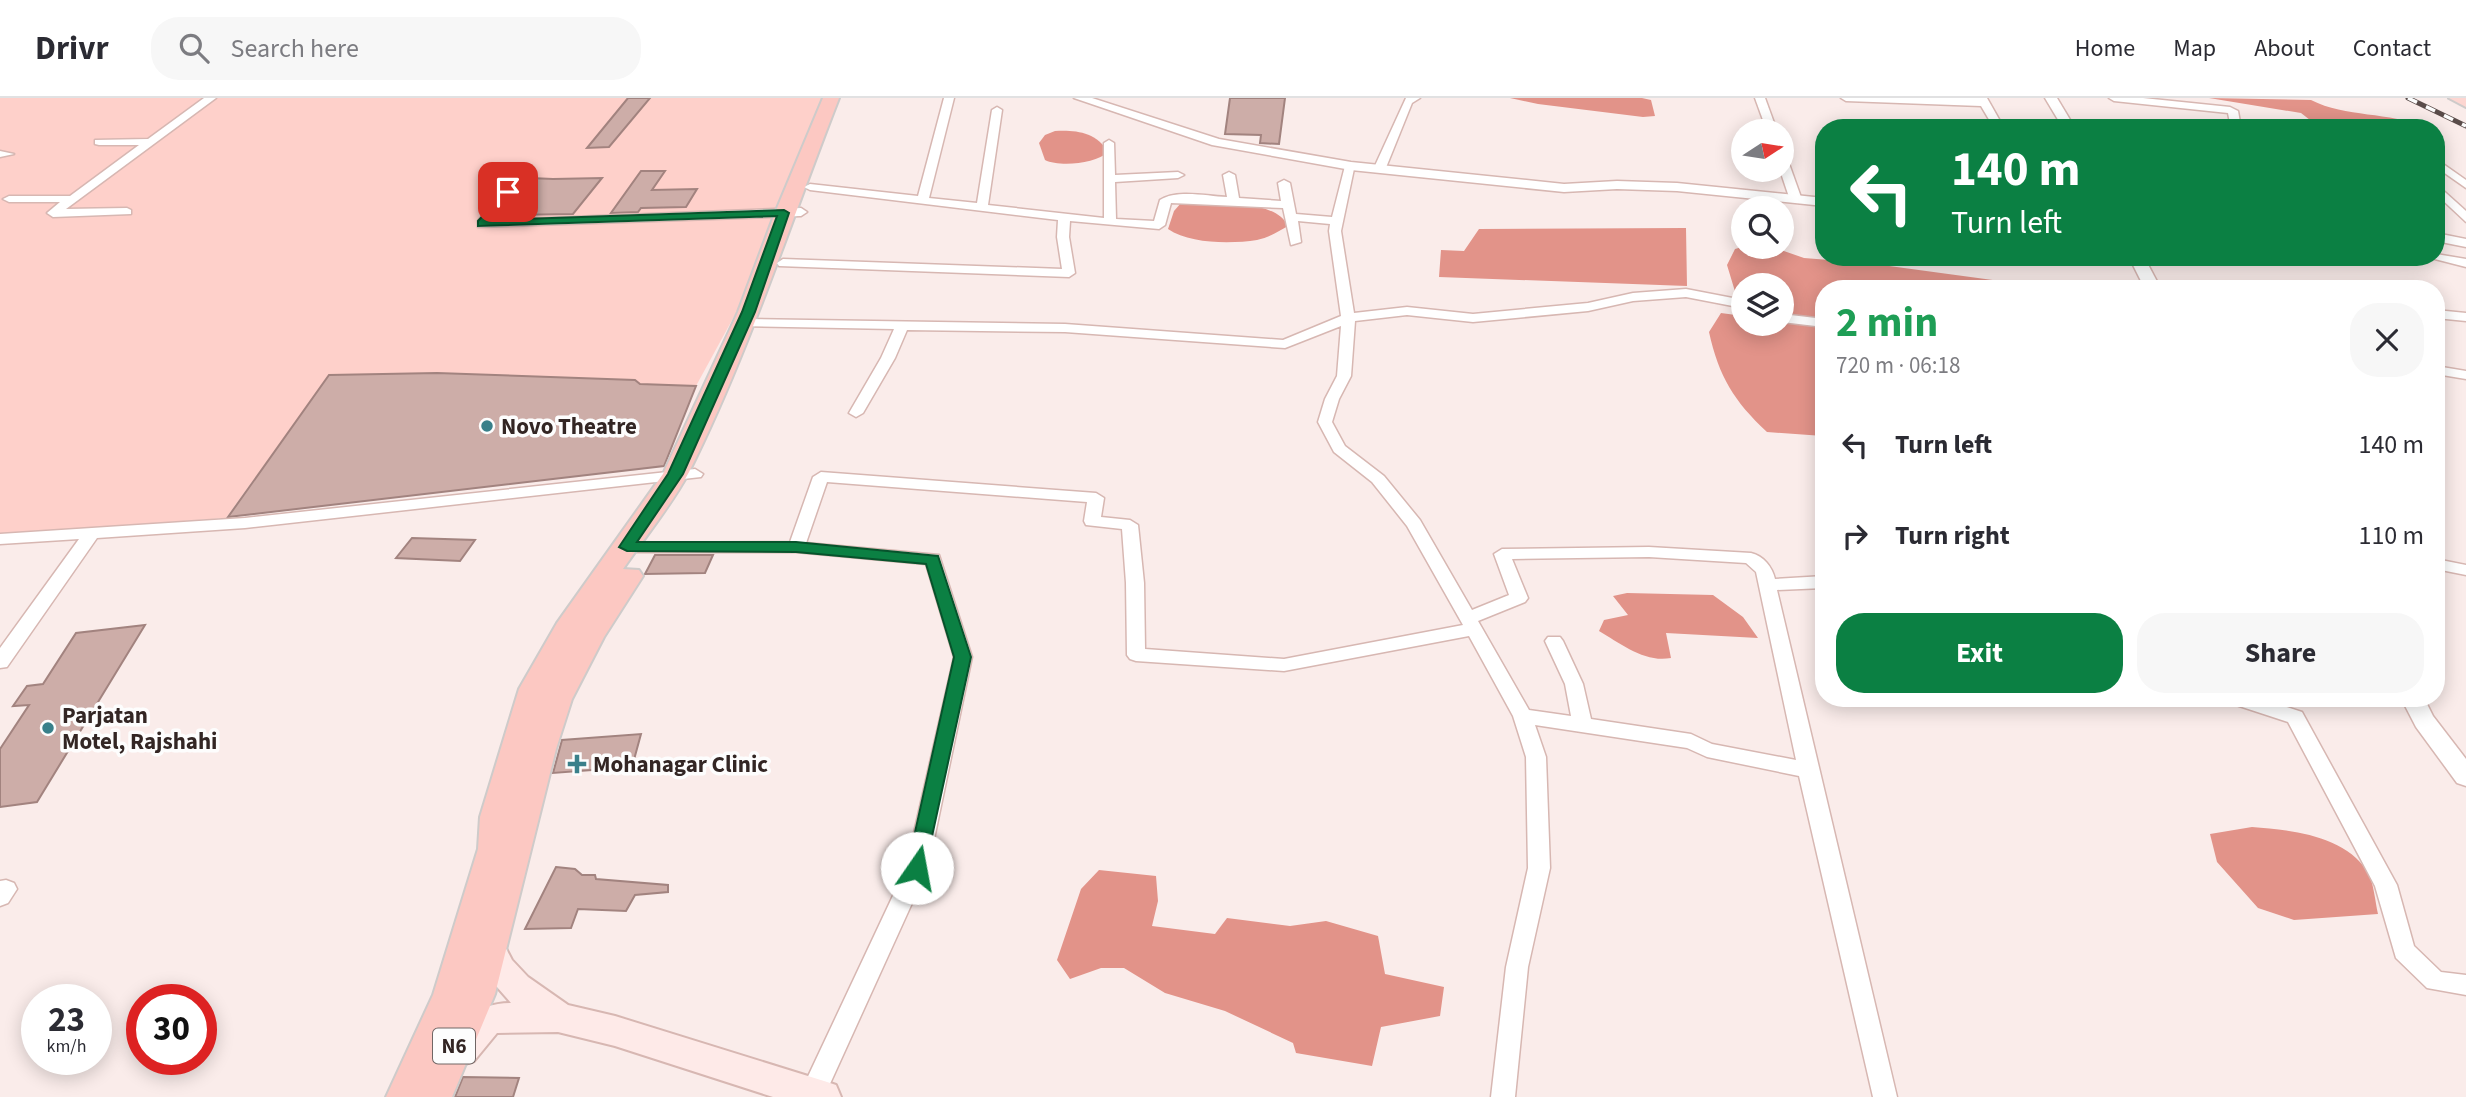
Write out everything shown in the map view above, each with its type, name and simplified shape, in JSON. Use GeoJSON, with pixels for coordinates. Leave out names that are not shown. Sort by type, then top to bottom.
{"type":"FeatureCollection","features":[{"type":"Feature","properties":{"kind":"highway","name":"N6"},"geometry":{"type":"LineString","coordinates":[[752,322],[783,262],[831,98]]}},
{"type":"Feature","properties":{"kind":"highway","name":"N6"},"geometry":{"type":"LineString","coordinates":[[425,1092],[476,994],[540,749],[557,699],[638,547],[685,474],[752,322],[844,98]]}},
{"type":"Feature","properties":{"kind":"highway","name":"N6"},"geometry":{"type":"LineString","coordinates":[[425,1092],[495,849],[496,817],[534,689],[567,630],[638,547]]}},
{"type":"Feature","properties":{"kind":"main road"},"geometry":{"type":"LineString","coordinates":[[2457,98],[2466,102]]}},
{"type":"Feature","properties":{"kind":"main road"},"geometry":{"type":"LineString","coordinates":[[489,947],[496,966],[508,982],[558,1017]]}},
{"type":"Feature","properties":{"kind":"main road"},"geometry":{"type":"LineString","coordinates":[[425,1092],[484,1023],[495,1018],[558,1017],[615,1031],[818,1095]]}},
{"type":"Feature","properties":{"kind":"street"},"geometry":{"type":"LineString","coordinates":[[127,212],[53,213],[211,98]]}},
{"type":"Feature","properties":{"kind":"street"},"geometry":{"type":"LineString","coordinates":[[923,200],[949,98]]}},
{"type":"Feature","properties":{"kind":"street"},"geometry":{"type":"LineString","coordinates":[[1080,98],[1217,142],[1379,170],[1564,188],[1617,185],[1677,187],[1815,201]]}},
{"type":"Feature","properties":{"kind":"street"},"geometry":{"type":"LineString","coordinates":[[1379,170],[1408,101],[1415,98]]}},
{"type":"Feature","properties":{"kind":"street"},"geometry":{"type":"LineString","coordinates":[[1760,98],[1768,119]]}},
{"type":"Feature","properties":{"kind":"street"},"geometry":{"type":"LineString","coordinates":[[1846,98],[1984,100],[1994,119]]}},
{"type":"Feature","properties":{"kind":"street"},"geometry":{"type":"LineString","coordinates":[[2051,98],[2064,119]]}},
{"type":"Feature","properties":{"kind":"street"},"geometry":{"type":"LineString","coordinates":[[2114,98],[2230,110],[2233,111],[2234,119]]}},
{"type":"Feature","properties":{"kind":"street"},"geometry":{"type":"LineString","coordinates":[[982,207],[997,110]]}},
{"type":"Feature","properties":{"kind":"street"},"geometry":{"type":"LineString","coordinates":[[99,142],[150,142]]}},
{"type":"Feature","properties":{"kind":"street"},"geometry":{"type":"LineString","coordinates":[[1109,143],[1110,223]]}},
{"type":"Feature","properties":{"kind":"street"},"geometry":{"type":"LineString","coordinates":[[1175,161],[1183,198]]}},
{"type":"Feature","properties":{"kind":"street"},"geometry":{"type":"LineString","coordinates":[[1351,166],[1335,231],[1348,318],[1344,376],[1332,399],[1325,422],[1339,449],[1378,479],[1414,524],[1523,716],[1536,757],[1539,868],[1517,967],[1503,1097]]}},
{"type":"Feature","properties":{"kind":"street"},"geometry":{"type":"LineString","coordinates":[[2445,169],[2466,185]]}},
{"type":"Feature","properties":{"kind":"street"},"geometry":{"type":"LineString","coordinates":[[1110,179],[1178,175]]}},
{"type":"Feature","properties":{"kind":"street"},"geometry":{"type":"LineString","coordinates":[[1229,175],[1234,202]]}},
{"type":"Feature","properties":{"kind":"street"},"geometry":{"type":"LineString","coordinates":[[522,176],[482,223],[799,204],[923,200],[1110,223],[1159,225],[1166,200],[1183,198],[1234,202],[1337,221]]}},
{"type":"Feature","properties":{"kind":"street"},"geometry":{"type":"LineString","coordinates":[[1790,182],[1796,200]]}},
{"type":"Feature","properties":{"kind":"street"},"geometry":{"type":"LineString","coordinates":[[1284,183],[1295,242]]}},
{"type":"Feature","properties":{"kind":"street"},"geometry":{"type":"LineString","coordinates":[[2445,197],[2466,219]]}},
{"type":"Feature","properties":{"kind":"street"},"geometry":{"type":"LineString","coordinates":[[9,199],[73,199]]}},
{"type":"Feature","properties":{"kind":"street"},"geometry":{"type":"LineString","coordinates":[[783,262],[1069,273],[1069,256],[1060,229],[1065,217]]}},
{"type":"Feature","properties":{"kind":"street"},"geometry":{"type":"LineString","coordinates":[[2445,234],[2449,239]]}},
{"type":"Feature","properties":{"kind":"street"},"geometry":{"type":"LineString","coordinates":[[2445,238],[2466,243]]}},
{"type":"Feature","properties":{"kind":"street"},"geometry":{"type":"LineString","coordinates":[[2445,259],[2466,263]]}},
{"type":"Feature","properties":{"kind":"street"},"geometry":{"type":"LineString","coordinates":[[752,322],[1065,328],[1285,344],[1348,318],[1407,311],[1444,317],[1474,318],[1588,307],[1633,297],[1686,293],[1731,302]]}},
{"type":"Feature","properties":{"kind":"street"},"geometry":{"type":"LineString","coordinates":[[2445,315],[2466,317]]}},
{"type":"Feature","properties":{"kind":"street"},"geometry":{"type":"LineString","coordinates":[[1794,319],[1815,322]]}},
{"type":"Feature","properties":{"kind":"street"},"geometry":{"type":"LineString","coordinates":[[856,413],[888,358],[902,326]]}},
{"type":"Feature","properties":{"kind":"street"},"geometry":{"type":"LineString","coordinates":[[2445,372],[2466,375]]}},
{"type":"Feature","properties":{"kind":"street"},"geometry":{"type":"LineString","coordinates":[[0,539],[295,519],[685,474]]}},
{"type":"Feature","properties":{"kind":"street"},"geometry":{"type":"LineString","coordinates":[[796,547],[821,477],[1096,498],[1092,520],[1130,526],[1135,583],[1136,655],[1284,665],[1471,624],[1518,598],[1502,554],[1649,552],[1751,558],[1764,570],[1768,585],[1808,770],[1885,1097]]}},
{"type":"Feature","properties":{"kind":"street"},"geometry":{"type":"LineString","coordinates":[[3,654],[91,534]]}},
{"type":"Feature","properties":{"kind":"street"},"geometry":{"type":"LineString","coordinates":[[638,547],[796,547],[933,559],[963,657],[917,868],[818,1095]]}},
{"type":"Feature","properties":{"kind":"street"},"geometry":{"type":"LineString","coordinates":[[2445,566],[2466,570]]}},
{"type":"Feature","properties":{"kind":"street"},"geometry":{"type":"LineString","coordinates":[[1768,585],[1815,582]]}},
{"type":"Feature","properties":{"kind":"street"},"geometry":{"type":"LineString","coordinates":[[1554,641],[1574,684],[1582,724]]}},
{"type":"Feature","properties":{"kind":"street"},"geometry":{"type":"LineString","coordinates":[[2264,707],[2295,717],[2386,885],[2404,951],[2435,981],[2466,985]]}},
{"type":"Feature","properties":{"kind":"street"},"geometry":{"type":"LineString","coordinates":[[2417,707],[2466,777]]}},
{"type":"Feature","properties":{"kind":"street"},"geometry":{"type":"LineString","coordinates":[[1523,716],[1691,741],[1707,750],[1808,770]]}},
{"type":"Feature","properties":{"kind":"street"},"geometry":{"type":"LineString","coordinates":[[0,890],[6,889],[0,897]]}},
{"type":"Feature","properties":{"kind":"shaded area"},"geometry":{"type":"Polygon","coordinates":[[[0,98],[829,98],[755,278],[696,386],[640,384],[634,380],[437,373],[329,375],[226,518],[0,534],[0,98]]]}},
{"type":"Feature","properties":{"kind":"shaded area"},"geometry":{"type":"Polygon","coordinates":[[[1510,98],[1642,98],[1651,100],[1655,116],[1643,117],[1538,104],[1510,98]]]}},
{"type":"Feature","properties":{"kind":"shaded area"},"geometry":{"type":"Polygon","coordinates":[[[2209,98],[2311,100],[2338,110],[2397,119],[2309,119],[2301,113],[2209,98]]]}},
{"type":"Feature","properties":{"kind":"shaded area"},"geometry":{"type":"Polygon","coordinates":[[[1055,131],[1091,136],[1108,152],[1095,159],[1077,163],[1045,160],[1039,143],[1045,135],[1055,131]]]}},
{"type":"Feature","properties":{"kind":"shaded area"},"geometry":{"type":"Polygon","coordinates":[[[1181,203],[1256,206],[1281,217],[1288,226],[1257,240],[1223,242],[1188,238],[1168,229],[1174,211],[1181,203]]]}},
{"type":"Feature","properties":{"kind":"shaded area"},"geometry":{"type":"Polygon","coordinates":[[[1686,228],[1687,286],[1439,277],[1441,250],[1464,251],[1479,229],[1686,228]]]}},
{"type":"Feature","properties":{"kind":"shaded area"},"geometry":{"type":"Polygon","coordinates":[[[1794,255],[1815,259],[1815,266],[1889,266],[1993,280],[1815,280],[1815,319],[1794,315],[1794,273],[1731,273],[1731,278],[1727,265],[1731,257],[1794,259],[1794,255]]]}},
{"type":"Feature","properties":{"kind":"shaded area"},"geometry":{"type":"Polygon","coordinates":[[[1721,313],[1731,314],[1731,336],[1794,336],[1794,323],[1815,326],[1815,435],[1767,432],[1745,410],[1729,387],[1709,332],[1721,313]]]}},
{"type":"Feature","properties":{"kind":"shaded area"},"geometry":{"type":"Polygon","coordinates":[[[1627,593],[1713,595],[1743,617],[1758,638],[1666,633],[1671,658],[1643,655],[1599,631],[1604,620],[1628,615],[1613,596],[1627,593]]]}},
{"type":"Feature","properties":{"kind":"shaded area"},"geometry":{"type":"Polygon","coordinates":[[[2252,827],[2299,833],[2345,849],[2367,871],[2378,914],[2294,920],[2258,908],[2217,862],[2210,834],[2252,827]]]}},
{"type":"Feature","properties":{"kind":"shaded area"},"geometry":{"type":"Polygon","coordinates":[[[1099,870],[1156,876],[1158,901],[1152,926],[1215,934],[1227,918],[1290,926],[1326,921],[1378,936],[1385,974],[1444,987],[1440,1016],[1381,1027],[1372,1066],[1296,1053],[1293,1043],[1225,1011],[1165,993],[1124,968],[1101,968],[1070,979],[1057,960],[1081,889],[1099,870]]]}},
{"type":"Feature","properties":{"kind":"building"},"geometry":{"type":"Polygon","coordinates":[[[628,98],[650,98],[609,147],[587,148],[628,98]]]}},
{"type":"Feature","properties":{"kind":"building"},"geometry":{"type":"Polygon","coordinates":[[[1230,98],[1285,98],[1279,144],[1260,143],[1261,135],[1225,134],[1230,98]]]}},
{"type":"Feature","properties":{"kind":"building"},"geometry":{"type":"Polygon","coordinates":[[[641,171],[665,171],[652,190],[697,189],[686,207],[641,208],[638,212],[611,213],[641,171]]]}},
{"type":"Feature","properties":{"kind":"building"},"geometry":{"type":"Polygon","coordinates":[[[530,178],[602,178],[573,214],[500,215],[530,178]]]}},
{"type":"Feature","properties":{"kind":"building","name":"Novo Theatre"},"geometry":{"type":"Polygon","coordinates":[[[437,373],[635,380],[640,384],[696,386],[664,466],[228,517],[329,375],[437,373]]]}},
{"type":"Feature","properties":{"kind":"building"},"geometry":{"type":"Polygon","coordinates":[[[412,538],[475,540],[460,561],[396,558],[412,538]]]}},
{"type":"Feature","properties":{"kind":"building"},"geometry":{"type":"Polygon","coordinates":[[[655,555],[713,555],[705,573],[645,574],[655,555]]]}},
{"type":"Feature","properties":{"kind":"building","name":"Parjatan Motel, Rajshahi"},"geometry":{"type":"Polygon","coordinates":[[[145,625],[37,802],[0,807],[0,749],[29,705],[13,706],[27,686],[43,684],[76,633],[145,625]]]}},
{"type":"Feature","properties":{"kind":"building"},"geometry":{"type":"Polygon","coordinates":[[[641,734],[632,767],[553,773],[562,740],[641,734]]]}},
{"type":"Feature","properties":{"kind":"building"},"geometry":{"type":"Polygon","coordinates":[[[556,867],[575,869],[582,875],[595,875],[596,879],[668,885],[668,892],[635,895],[626,911],[578,909],[571,928],[525,929],[556,867]]]}},
{"type":"Feature","properties":{"kind":"building"},"geometry":{"type":"Polygon","coordinates":[[[463,1077],[519,1078],[513,1097],[455,1097],[463,1077]]]}},
{"type":"Feature","properties":{"kind":"railway"},"geometry":{"type":"LineString","coordinates":[[2408,98],[2466,126]]}},
{"type":"Feature","properties":{"kind":"place","name":"Novo Theatre"},"geometry":{"type":"Point","coordinates":[487,426]}},
{"type":"Feature","properties":{"kind":"place","name":"Parjatan Motel, Rajshahi"},"geometry":{"type":"Point","coordinates":[48,728]}},
{"type":"Feature","properties":{"kind":"place","name":"Mohanagar Clinic"},"geometry":{"type":"Point","coordinates":[577,764]}},
{"type":"Feature","properties":{"kind":"route"},"geometry":{"type":"LineString","coordinates":[[508,192],[482,223],[784,213],[748,312],[676,474],[627,547],[796,547],[933,559],[963,657],[917,868]]}}]}
